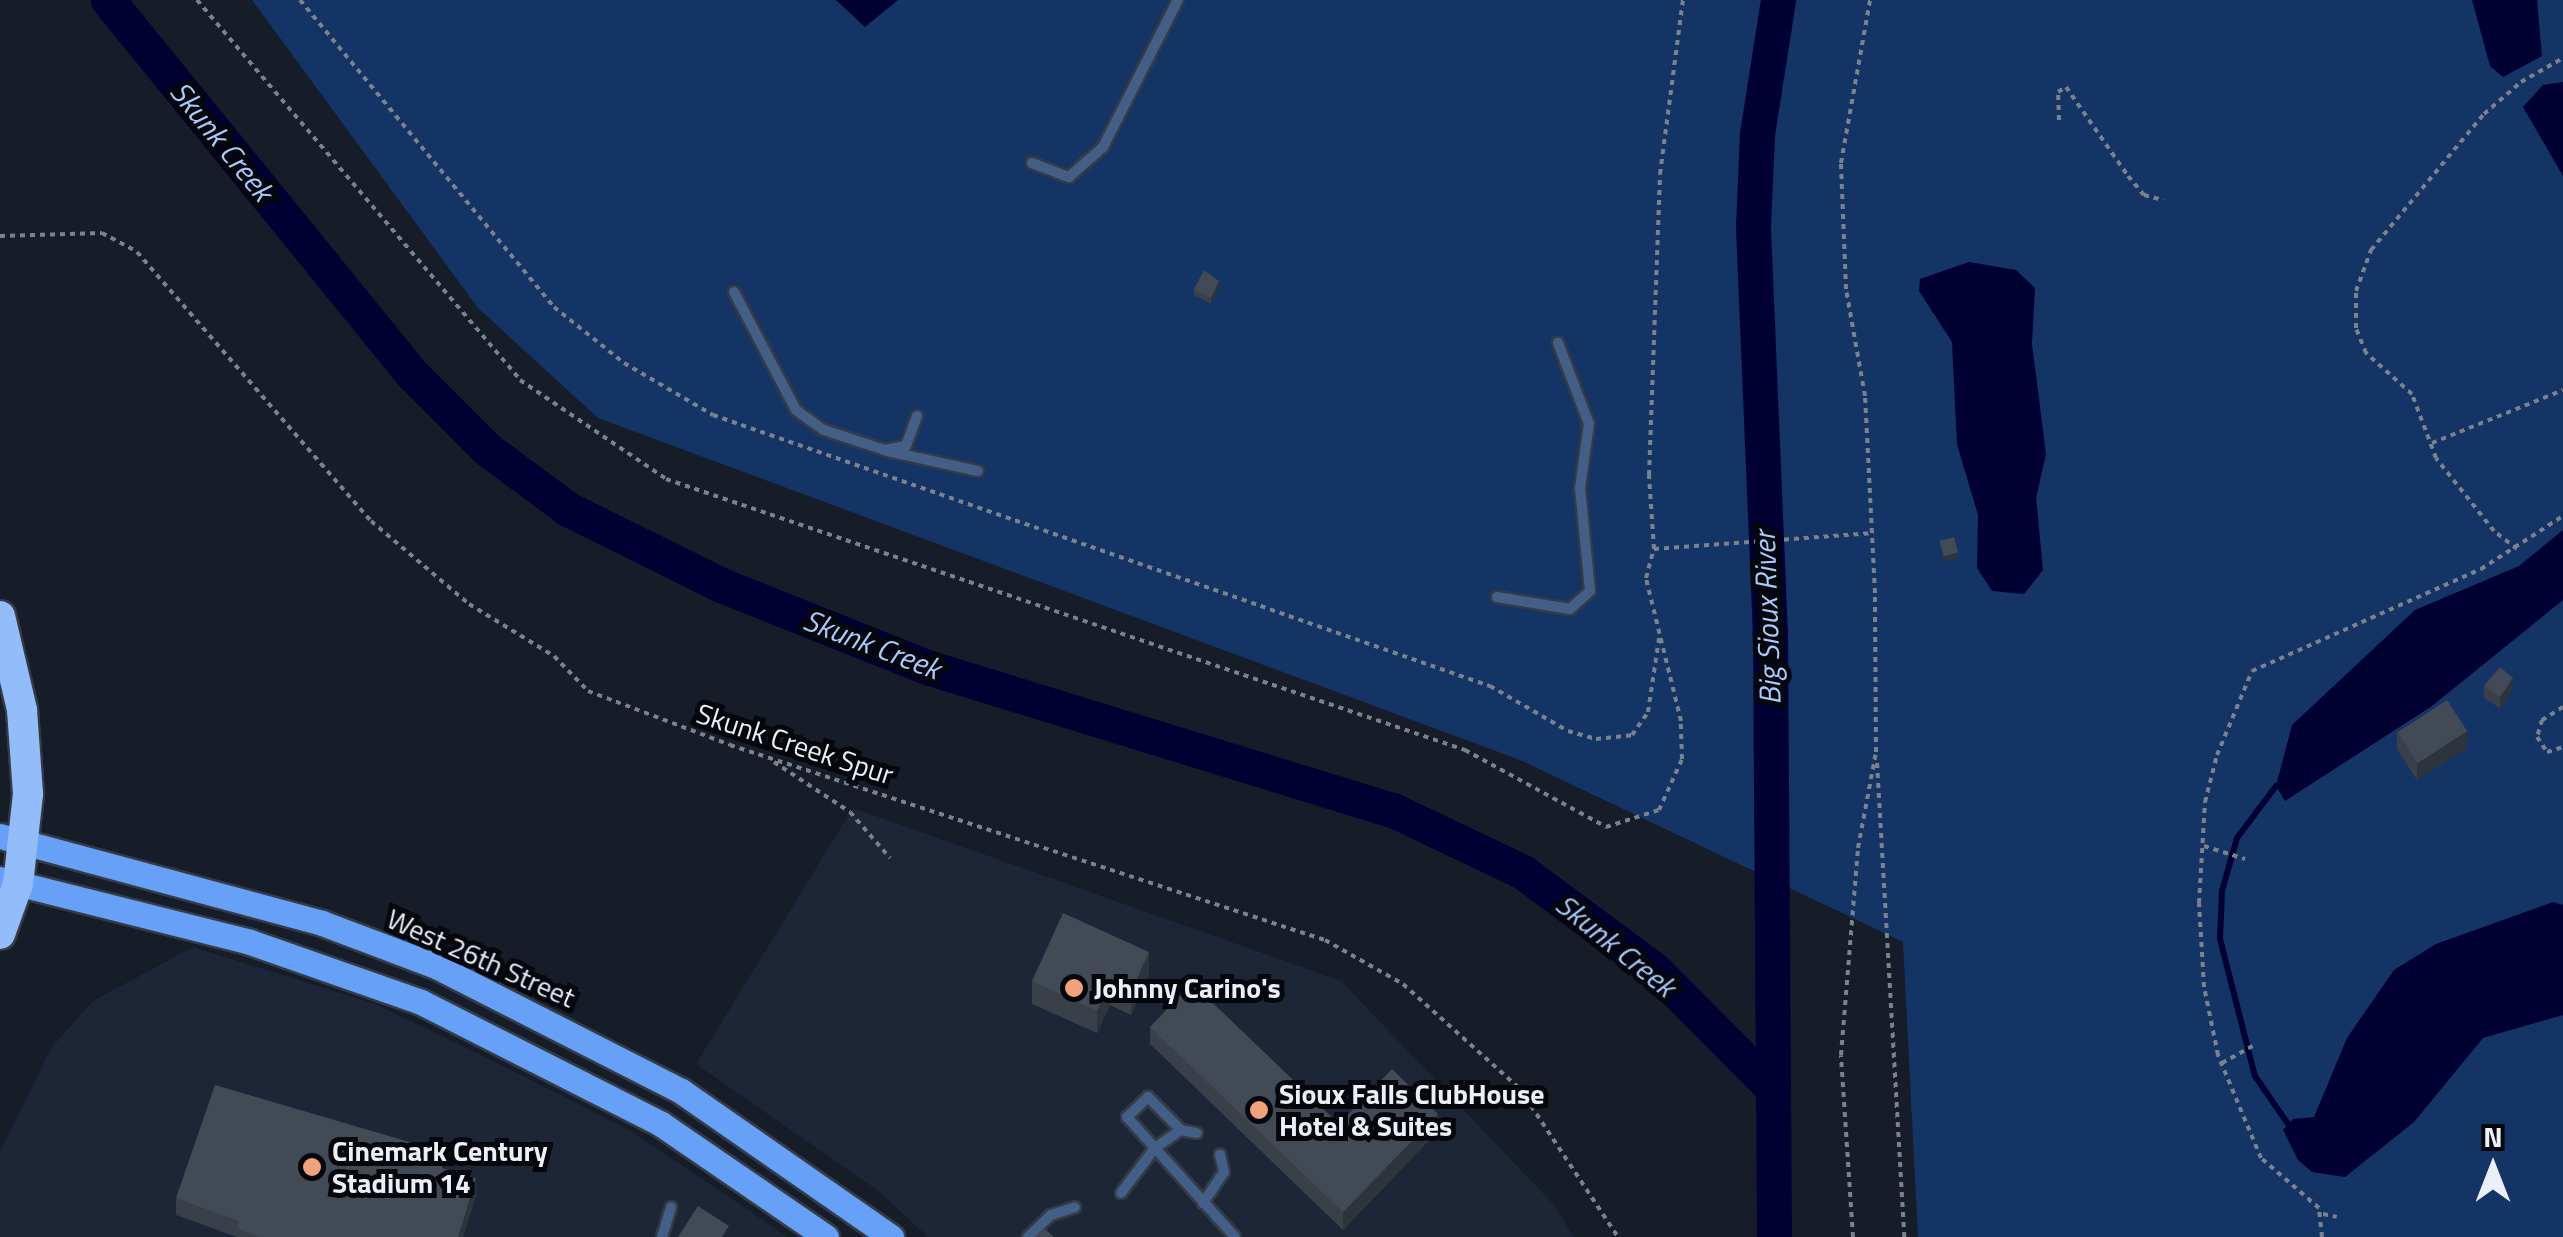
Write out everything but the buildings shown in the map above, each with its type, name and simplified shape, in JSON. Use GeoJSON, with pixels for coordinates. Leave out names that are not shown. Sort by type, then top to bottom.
{"type":"FeatureCollection","features":[{"type":"Feature","properties":{"kind":"highway"},"geometry":{"type":"LineString","coordinates":[[0,616],[22,710],[9,882],[0,934]]}},
{"type":"Feature","properties":{"kind":"main road","name":"West 26th Street"},"geometry":{"type":"LineString","coordinates":[[12,839],[322,923],[498,994],[681,1090],[891,1237]]}},
{"type":"Feature","properties":{"kind":"main road"},"geometry":{"type":"LineString","coordinates":[[9,882],[265,947],[421,1002],[661,1124],[826,1237]]}},
{"type":"Feature","properties":{"kind":"lane"},"geometry":{"type":"LineString","coordinates":[[1032,163],[1068,177],[1103,148],[1178,0]]}},
{"type":"Feature","properties":{"kind":"lane"},"geometry":{"type":"LineString","coordinates":[[734,292],[796,410],[824,430],[885,450],[978,471]]}},
{"type":"Feature","properties":{"kind":"lane"},"geometry":{"type":"LineString","coordinates":[[1498,597],[1570,609],[1590,591],[1580,488],[1589,424],[1558,343]]}},
{"type":"Feature","properties":{"kind":"lane"},"geometry":{"type":"LineString","coordinates":[[885,450],[906,446],[917,416]]}},
{"type":"Feature","properties":{"kind":"lane"},"geometry":{"type":"LineString","coordinates":[[1197,1133],[1180,1130],[1148,1097],[1127,1117],[1235,1237]]}},
{"type":"Feature","properties":{"kind":"lane"},"geometry":{"type":"LineString","coordinates":[[1121,1193],[1155,1148],[1180,1130]]}},
{"type":"Feature","properties":{"kind":"lane"},"geometry":{"type":"LineString","coordinates":[[1203,1203],[1224,1172],[1220,1154]]}},
{"type":"Feature","properties":{"kind":"lane"},"geometry":{"type":"LineString","coordinates":[[662,1237],[671,1207]]}},
{"type":"Feature","properties":{"kind":"lane"},"geometry":{"type":"LineString","coordinates":[[1028,1237],[1052,1215],[1075,1207]]}},
{"type":"Feature","properties":{"kind":"path"},"geometry":{"type":"LineString","coordinates":[[198,0],[520,380],[666,479],[1465,750],[1606,827],[1659,810],[1682,758],[1682,721],[1646,578],[1654,549],[1649,475],[1660,174],[1683,0]]}},
{"type":"Feature","properties":{"kind":"path"},"geometry":{"type":"LineString","coordinates":[[1870,0],[1841,162],[1846,290],[1865,396],[1874,533],[1876,752],[1904,1237]]}},
{"type":"Feature","properties":{"kind":"path"},"geometry":{"type":"LineString","coordinates":[[2517,550],[2458,488],[2432,443],[2412,394],[2366,353],[2356,328],[2362,267],[2400,212],[2484,114],[2521,82],[2563,58]]}},
{"type":"Feature","properties":{"kind":"path"},"geometry":{"type":"LineString","coordinates":[[2059,120],[2058,92],[2066,88],[2128,176],[2144,194],[2162,200]]}},
{"type":"Feature","properties":{"kind":"path","name":"Skunk Creek Spur"},"geometry":{"type":"LineString","coordinates":[[0,236],[59,230],[118,238],[164,277],[371,522],[434,578],[554,656],[588,691],[766,757],[1253,915],[1368,963],[1436,1010],[1520,1089],[1618,1237]]}},
{"type":"Feature","properties":{"kind":"path"},"geometry":{"type":"LineString","coordinates":[[2432,443],[2563,390]]}},
{"type":"Feature","properties":{"kind":"path"},"geometry":{"type":"LineString","coordinates":[[2337,1217],[2323,1214],[2261,1158],[2222,1064],[2199,943],[2213,769],[2252,672],[2517,550],[2563,516]]}},
{"type":"Feature","properties":{"kind":"path"},"geometry":{"type":"LineString","coordinates":[[1654,549],[1874,533]]}},
{"type":"Feature","properties":{"kind":"path"},"geometry":{"type":"LineString","coordinates":[[2563,707],[2542,720],[2538,737],[2546,752],[2563,747]]}},
{"type":"Feature","properties":{"kind":"path"},"geometry":{"type":"LineString","coordinates":[[1853,1237],[1841,1055],[1858,848],[1876,752]]}},
{"type":"Feature","properties":{"kind":"path"},"geometry":{"type":"LineString","coordinates":[[766,757],[850,812],[890,858]]}},
{"type":"Feature","properties":{"kind":"path"},"geometry":{"type":"LineString","coordinates":[[2204,846],[2246,858]]}},
{"type":"Feature","properties":{"kind":"path"},"geometry":{"type":"LineString","coordinates":[[2222,1064],[2256,1044]]}},
{"type":"Feature","properties":{"kind":"path"},"geometry":{"type":"LineString","coordinates":[[2322,1237],[2323,1214]]}},
{"type":"Feature","properties":{"kind":"shaded area"},"geometry":{"type":"Polygon","coordinates":[[[252,0],[2563,0],[2563,1237],[1918,1237],[1903,942],[1520,760],[598,418],[478,308],[252,0]]]}},
{"type":"Feature","properties":{"kind":"shaded area"},"geometry":{"type":"Polygon","coordinates":[[[836,0],[898,0],[865,27],[836,0]]]}},
{"type":"Feature","properties":{"kind":"shaded area"},"geometry":{"type":"Polygon","coordinates":[[[2472,0],[2537,0],[2542,56],[2503,77],[2490,66],[2472,0]]]}},
{"type":"Feature","properties":{"kind":"shaded area"},"geometry":{"type":"Polygon","coordinates":[[[2563,82],[2563,176],[2523,107],[2543,85],[2563,82]]]}},
{"type":"Feature","properties":{"kind":"shaded area"},"geometry":{"type":"Polygon","coordinates":[[[1969,262],[2016,270],[2035,288],[2032,344],[2046,454],[2036,498],[2043,570],[2024,594],[1992,591],[1977,568],[1978,515],[1957,444],[1952,342],[1919,291],[1920,279],[1969,262]]]}},
{"type":"Feature","properties":{"kind":"shaded area"},"geometry":{"type":"Polygon","coordinates":[[[2563,530],[2563,600],[2432,706],[2285,801],[2276,786],[2292,725],[2415,610],[2519,566],[2563,530]]]}},
{"type":"Feature","properties":{"kind":"shaded area"},"geometry":{"type":"Polygon","coordinates":[[[853,808],[1341,981],[1554,1205],[1574,1237],[928,1237],[880,1192],[696,1064],[853,808]]]}},
{"type":"Feature","properties":{"kind":"shaded area"},"geometry":{"type":"Polygon","coordinates":[[[2553,902],[2563,905],[2563,1015],[2483,1038],[2414,1122],[2345,1177],[2312,1172],[2298,1160],[2283,1130],[2293,1119],[2314,1117],[2347,1038],[2394,970],[2436,944],[2553,902]]]}},
{"type":"Feature","properties":{"kind":"shaded area"},"geometry":{"type":"Polygon","coordinates":[[[193,947],[375,1004],[513,1071],[631,1131],[788,1237],[0,1237],[0,1151],[51,1048],[93,1001],[193,947]]]}},
{"type":"Feature","properties":{"kind":"waterway","name":"Skunk Creek"},"geometry":{"type":"LineString","coordinates":[[108,0],[410,372],[487,449],[568,509],[721,585],[930,668],[1393,810],[1523,872],[1655,970],[1772,1088]]}},
{"type":"Feature","properties":{"kind":"waterway","name":"Big Sioux River"},"geometry":{"type":"LineString","coordinates":[[1774,1237],[1770,634],[1753,226],[1757,134],[1778,0]]}},
{"type":"Feature","properties":{"kind":"waterway"},"geometry":{"type":"LineString","coordinates":[[2276,786],[2237,838],[2222,891],[2220,939],[2255,1076],[2288,1124]]}},
{"type":"Feature","properties":{"kind":"place","name":"Johnny Carino's"},"geometry":{"type":"Point","coordinates":[1074,988]}},
{"type":"Feature","properties":{"kind":"place","name":"Sioux Falls ClubHouse Hotel & Suites"},"geometry":{"type":"Point","coordinates":[1259,1110]}},
{"type":"Feature","properties":{"kind":"place","name":"Cinemark Century Stadium 14"},"geometry":{"type":"Point","coordinates":[312,1167]}}]}
